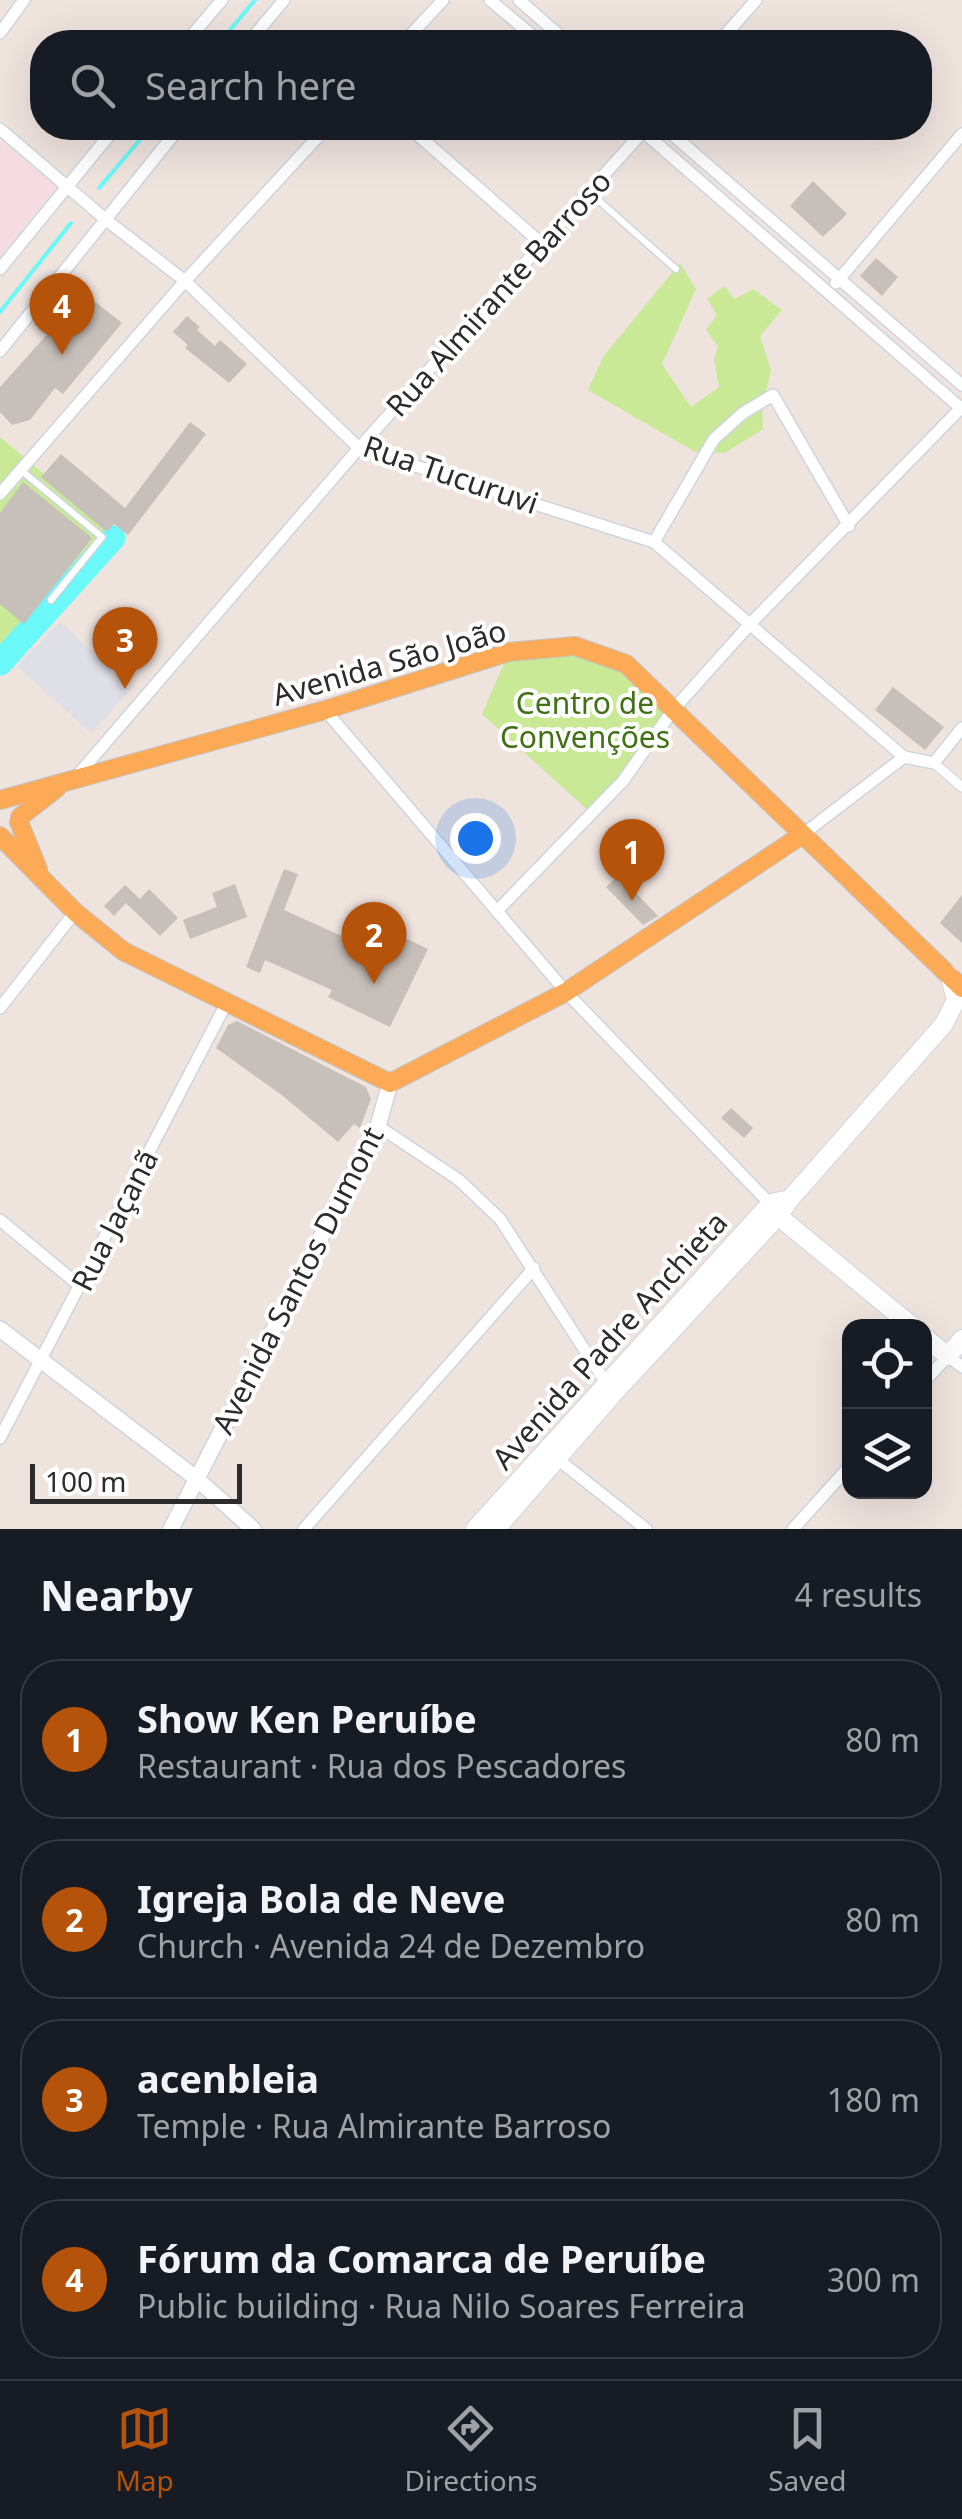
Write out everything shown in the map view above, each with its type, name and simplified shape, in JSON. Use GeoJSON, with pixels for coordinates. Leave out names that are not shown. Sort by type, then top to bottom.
{"type":"FeatureCollection","features":[{"type":"Feature","properties":{"kind":"main road","name":"Avenida São João"},"geometry":{"type":"LineString","coordinates":[[4,800],[325,710],[508,652],[575,646],[626,664],[958,979]]}},
{"type":"Feature","properties":{"kind":"main road"},"geometry":{"type":"LineString","coordinates":[[71,779],[20,819],[12,830],[0,834],[74,912],[123,951],[390,1083],[566,992],[802,835]]}},
{"type":"Feature","properties":{"kind":"main road"},"geometry":{"type":"LineString","coordinates":[[4,800],[17,806],[44,883]]}},
{"type":"Feature","properties":{"kind":"main road","name":"Avenida Padre Anchieta"},"geometry":{"type":"LineString","coordinates":[[475,1529],[552,1454],[944,1024],[956,1000],[958,979]]}},
{"type":"Feature","properties":{"kind":"main road"},"geometry":{"type":"LineString","coordinates":[[780,1206],[904,1319]]}},
{"type":"Feature","properties":{"kind":"main road"},"geometry":{"type":"LineString","coordinates":[[932,1343],[955,1361],[962,1340]]}},
{"type":"Feature","properties":{"kind":"main road","name":"Avenida Padre Anchieta"},"geometry":{"type":"LineString","coordinates":[[496,1529],[552,1454]]}},
{"type":"Feature","properties":{"kind":"street"},"geometry":{"type":"LineString","coordinates":[[0,33],[24,0]]}},
{"type":"Feature","properties":{"kind":"street"},"geometry":{"type":"LineString","coordinates":[[196,30],[222,0]]}},
{"type":"Feature","properties":{"kind":"street"},"geometry":{"type":"LineString","coordinates":[[259,30],[284,0]]}},
{"type":"Feature","properties":{"kind":"street"},"geometry":{"type":"LineString","coordinates":[[415,30],[442,0]]}},
{"type":"Feature","properties":{"kind":"street"},"geometry":{"type":"LineString","coordinates":[[490,0],[526,30]]}},
{"type":"Feature","properties":{"kind":"street"},"geometry":{"type":"LineString","coordinates":[[519,0],[553,30]]}},
{"type":"Feature","properties":{"kind":"street"},"geometry":{"type":"LineString","coordinates":[[730,30],[756,0]]}},
{"type":"Feature","properties":{"kind":"street","name":"Rua Tucuruvi"},"geometry":{"type":"LineString","coordinates":[[0,128],[186,281],[359,448],[654,542],[904,757],[934,763]]}},
{"type":"Feature","properties":{"kind":"street"},"geometry":{"type":"LineString","coordinates":[[829,291],[962,134]]}},
{"type":"Feature","properties":{"kind":"street"},"geometry":{"type":"LineString","coordinates":[[0,269],[106,140]]}},
{"type":"Feature","properties":{"kind":"street"},"geometry":{"type":"LineString","coordinates":[[0,351],[170,140]]}},
{"type":"Feature","properties":{"kind":"street"},"geometry":{"type":"LineString","coordinates":[[0,494],[5,479],[21,470],[315,140]]}},
{"type":"Feature","properties":{"kind":"street"},"geometry":{"type":"LineString","coordinates":[[424,140],[542,244]]}},
{"type":"Feature","properties":{"kind":"street","name":"Rua Almirante Barroso"},"geometry":{"type":"LineString","coordinates":[[71,779],[633,140]]}},
{"type":"Feature","properties":{"kind":"street"},"geometry":{"type":"LineString","coordinates":[[498,910],[623,781],[673,710],[751,623],[962,408],[656,140]]}},
{"type":"Feature","properties":{"kind":"street"},"geometry":{"type":"LineString","coordinates":[[678,140],[962,385]]}},
{"type":"Feature","properties":{"kind":"street"},"geometry":{"type":"LineString","coordinates":[[654,542],[714,439],[743,413],[774,394],[848,526]]}},
{"type":"Feature","properties":{"kind":"street"},"geometry":{"type":"LineString","coordinates":[[325,710],[566,992],[780,1206]]}},
{"type":"Feature","properties":{"kind":"street"},"geometry":{"type":"LineString","coordinates":[[962,728],[934,763],[962,787]]}},
{"type":"Feature","properties":{"kind":"street"},"geometry":{"type":"LineString","coordinates":[[802,835],[904,757]]}},
{"type":"Feature","properties":{"kind":"street"},"geometry":{"type":"LineString","coordinates":[[0,1008],[74,912]]}},
{"type":"Feature","properties":{"kind":"street","name":"Rua Jaçanã"},"geometry":{"type":"LineString","coordinates":[[0,1438],[227,1002]]}},
{"type":"Feature","properties":{"kind":"street","name":"Avenida Santos Dumont"},"geometry":{"type":"LineString","coordinates":[[172,1529],[378,1126],[390,1083]]}},
{"type":"Feature","properties":{"kind":"street"},"geometry":{"type":"LineString","coordinates":[[378,1126],[460,1180],[500,1219],[610,1388]]}},
{"type":"Feature","properties":{"kind":"street"},"geometry":{"type":"LineString","coordinates":[[0,1220],[80,1286]]}},
{"type":"Feature","properties":{"kind":"street"},"geometry":{"type":"LineString","coordinates":[[304,1529],[534,1268]]}},
{"type":"Feature","properties":{"kind":"street"},"geometry":{"type":"LineString","coordinates":[[0,1328],[196,1479],[253,1529]]}},
{"type":"Feature","properties":{"kind":"street"},"geometry":{"type":"LineString","coordinates":[[932,1377],[955,1361]]}},
{"type":"Feature","properties":{"kind":"street"},"geometry":{"type":"LineString","coordinates":[[552,1454],[646,1529]]}},
{"type":"Feature","properties":{"kind":"street"},"geometry":{"type":"LineString","coordinates":[[793,1529],[842,1475]]}},
{"type":"Feature","properties":{"kind":"lane"},"geometry":{"type":"LineString","coordinates":[[588,191],[676,269]]}},
{"type":"Feature","properties":{"kind":"lane"},"geometry":{"type":"LineString","coordinates":[[21,470],[102,537],[51,600]]}},
{"type":"Feature","properties":{"kind":"shaded area"},"geometry":{"type":"Polygon","coordinates":[[[0,142],[57,187],[0,255],[0,142]]]}},
{"type":"Feature","properties":{"kind":"shaded area"},"geometry":{"type":"Polygon","coordinates":[[[60,622],[131,689],[91,733],[17,666],[60,622]]]}},
{"type":"Feature","properties":{"kind":"green space"},"geometry":{"type":"Polygon","coordinates":[[[680,263],[696,289],[662,364],[691,407],[719,387],[714,359],[718,346],[706,330],[717,315],[707,299],[724,286],[735,299],[753,289],[782,310],[760,336],[771,370],[762,409],[763,429],[725,453],[695,452],[588,390],[603,357],[680,263]]]}},
{"type":"Feature","properties":{"kind":"green space"},"geometry":{"type":"Polygon","coordinates":[[[0,437],[122,540],[0,668],[0,437]]]}},
{"type":"Feature","properties":{"kind":"green space","name":"Centro de Convenções"},"geometry":{"type":"Polygon","coordinates":[[[575,646],[626,664],[673,710],[592,814],[482,714],[509,652],[575,646]]]}},
{"type":"Feature","properties":{"kind":"building"},"geometry":{"type":"Polygon","coordinates":[[[813,181],[847,214],[823,237],[790,206],[813,181]]]}},
{"type":"Feature","properties":{"kind":"building"},"geometry":{"type":"Polygon","coordinates":[[[876,258],[898,277],[882,296],[860,276],[876,258]]]}},
{"type":"Feature","properties":{"kind":"building"},"geometry":{"type":"Polygon","coordinates":[[[84,293],[122,323],[63,394],[55,388],[30,420],[12,425],[0,412],[0,387],[84,293]]]}},
{"type":"Feature","properties":{"kind":"building"},"geometry":{"type":"Polygon","coordinates":[[[187,316],[215,346],[220,340],[247,364],[229,383],[185,348],[188,345],[173,332],[187,316]]]}},
{"type":"Feature","properties":{"kind":"building"},"geometry":{"type":"Polygon","coordinates":[[[190,422],[206,434],[128,535],[114,524],[107,532],[41,477],[61,454],[125,508],[190,422]]]}},
{"type":"Feature","properties":{"kind":"building"},"geometry":{"type":"Polygon","coordinates":[[[23,482],[92,538],[24,624],[0,604],[0,513],[23,482]]]}},
{"type":"Feature","properties":{"kind":"building"},"geometry":{"type":"Polygon","coordinates":[[[893,687],[944,727],[925,750],[875,710],[893,687]]]}},
{"type":"Feature","properties":{"kind":"building"},"geometry":{"type":"Polygon","coordinates":[[[284,869],[298,874],[284,910],[355,942],[366,919],[428,949],[390,1027],[328,997],[332,990],[265,960],[260,973],[246,967],[284,869]]]}},
{"type":"Feature","properties":{"kind":"building"},"geometry":{"type":"Polygon","coordinates":[[[619,875],[658,916],[643,925],[606,887],[619,875]]]}},
{"type":"Feature","properties":{"kind":"building"},"geometry":{"type":"Polygon","coordinates":[[[235,884],[247,917],[190,939],[183,920],[217,907],[212,893],[235,884]]]}},
{"type":"Feature","properties":{"kind":"building"},"geometry":{"type":"Polygon","coordinates":[[[125,885],[140,899],[149,889],[178,918],[160,936],[126,903],[114,916],[104,906],[125,885]]]}},
{"type":"Feature","properties":{"kind":"building"},"geometry":{"type":"Polygon","coordinates":[[[962,895],[962,943],[940,923],[962,895]]]}},
{"type":"Feature","properties":{"kind":"building"},"geometry":{"type":"Polygon","coordinates":[[[237,1021],[366,1087],[371,1099],[360,1128],[354,1124],[338,1142],[216,1048],[228,1025],[237,1021]]]}},
{"type":"Feature","properties":{"kind":"building"},"geometry":{"type":"Polygon","coordinates":[[[731,1108],[753,1128],[744,1138],[721,1118],[731,1108]]]}},
{"type":"Feature","properties":{"kind":"waterway"},"geometry":{"type":"LineString","coordinates":[[230,30],[255,0]]}},
{"type":"Feature","properties":{"kind":"waterway"},"geometry":{"type":"LineString","coordinates":[[99,188],[140,140]]}},
{"type":"Feature","properties":{"kind":"waterway"},"geometry":{"type":"LineString","coordinates":[[0,312],[71,223]]}},
{"type":"Feature","properties":{"kind":"waterway"},"geometry":{"type":"LineString","coordinates":[[0,663],[113,538]]}},
{"type":"Feature","properties":{"kind":"place","name":"Fórum da Comarca de Peruíbe"},"geometry":{"type":"Point","coordinates":[62,355]}},
{"type":"Feature","properties":{"kind":"place","name":"acenbleia"},"geometry":{"type":"Point","coordinates":[125,689]}},
{"type":"Feature","properties":{"kind":"place","name":"Show Ken Peruíbe"},"geometry":{"type":"Point","coordinates":[632,901]}},
{"type":"Feature","properties":{"kind":"place","name":"Igreja Bola de Neve"},"geometry":{"type":"Point","coordinates":[374,984]}}]}
